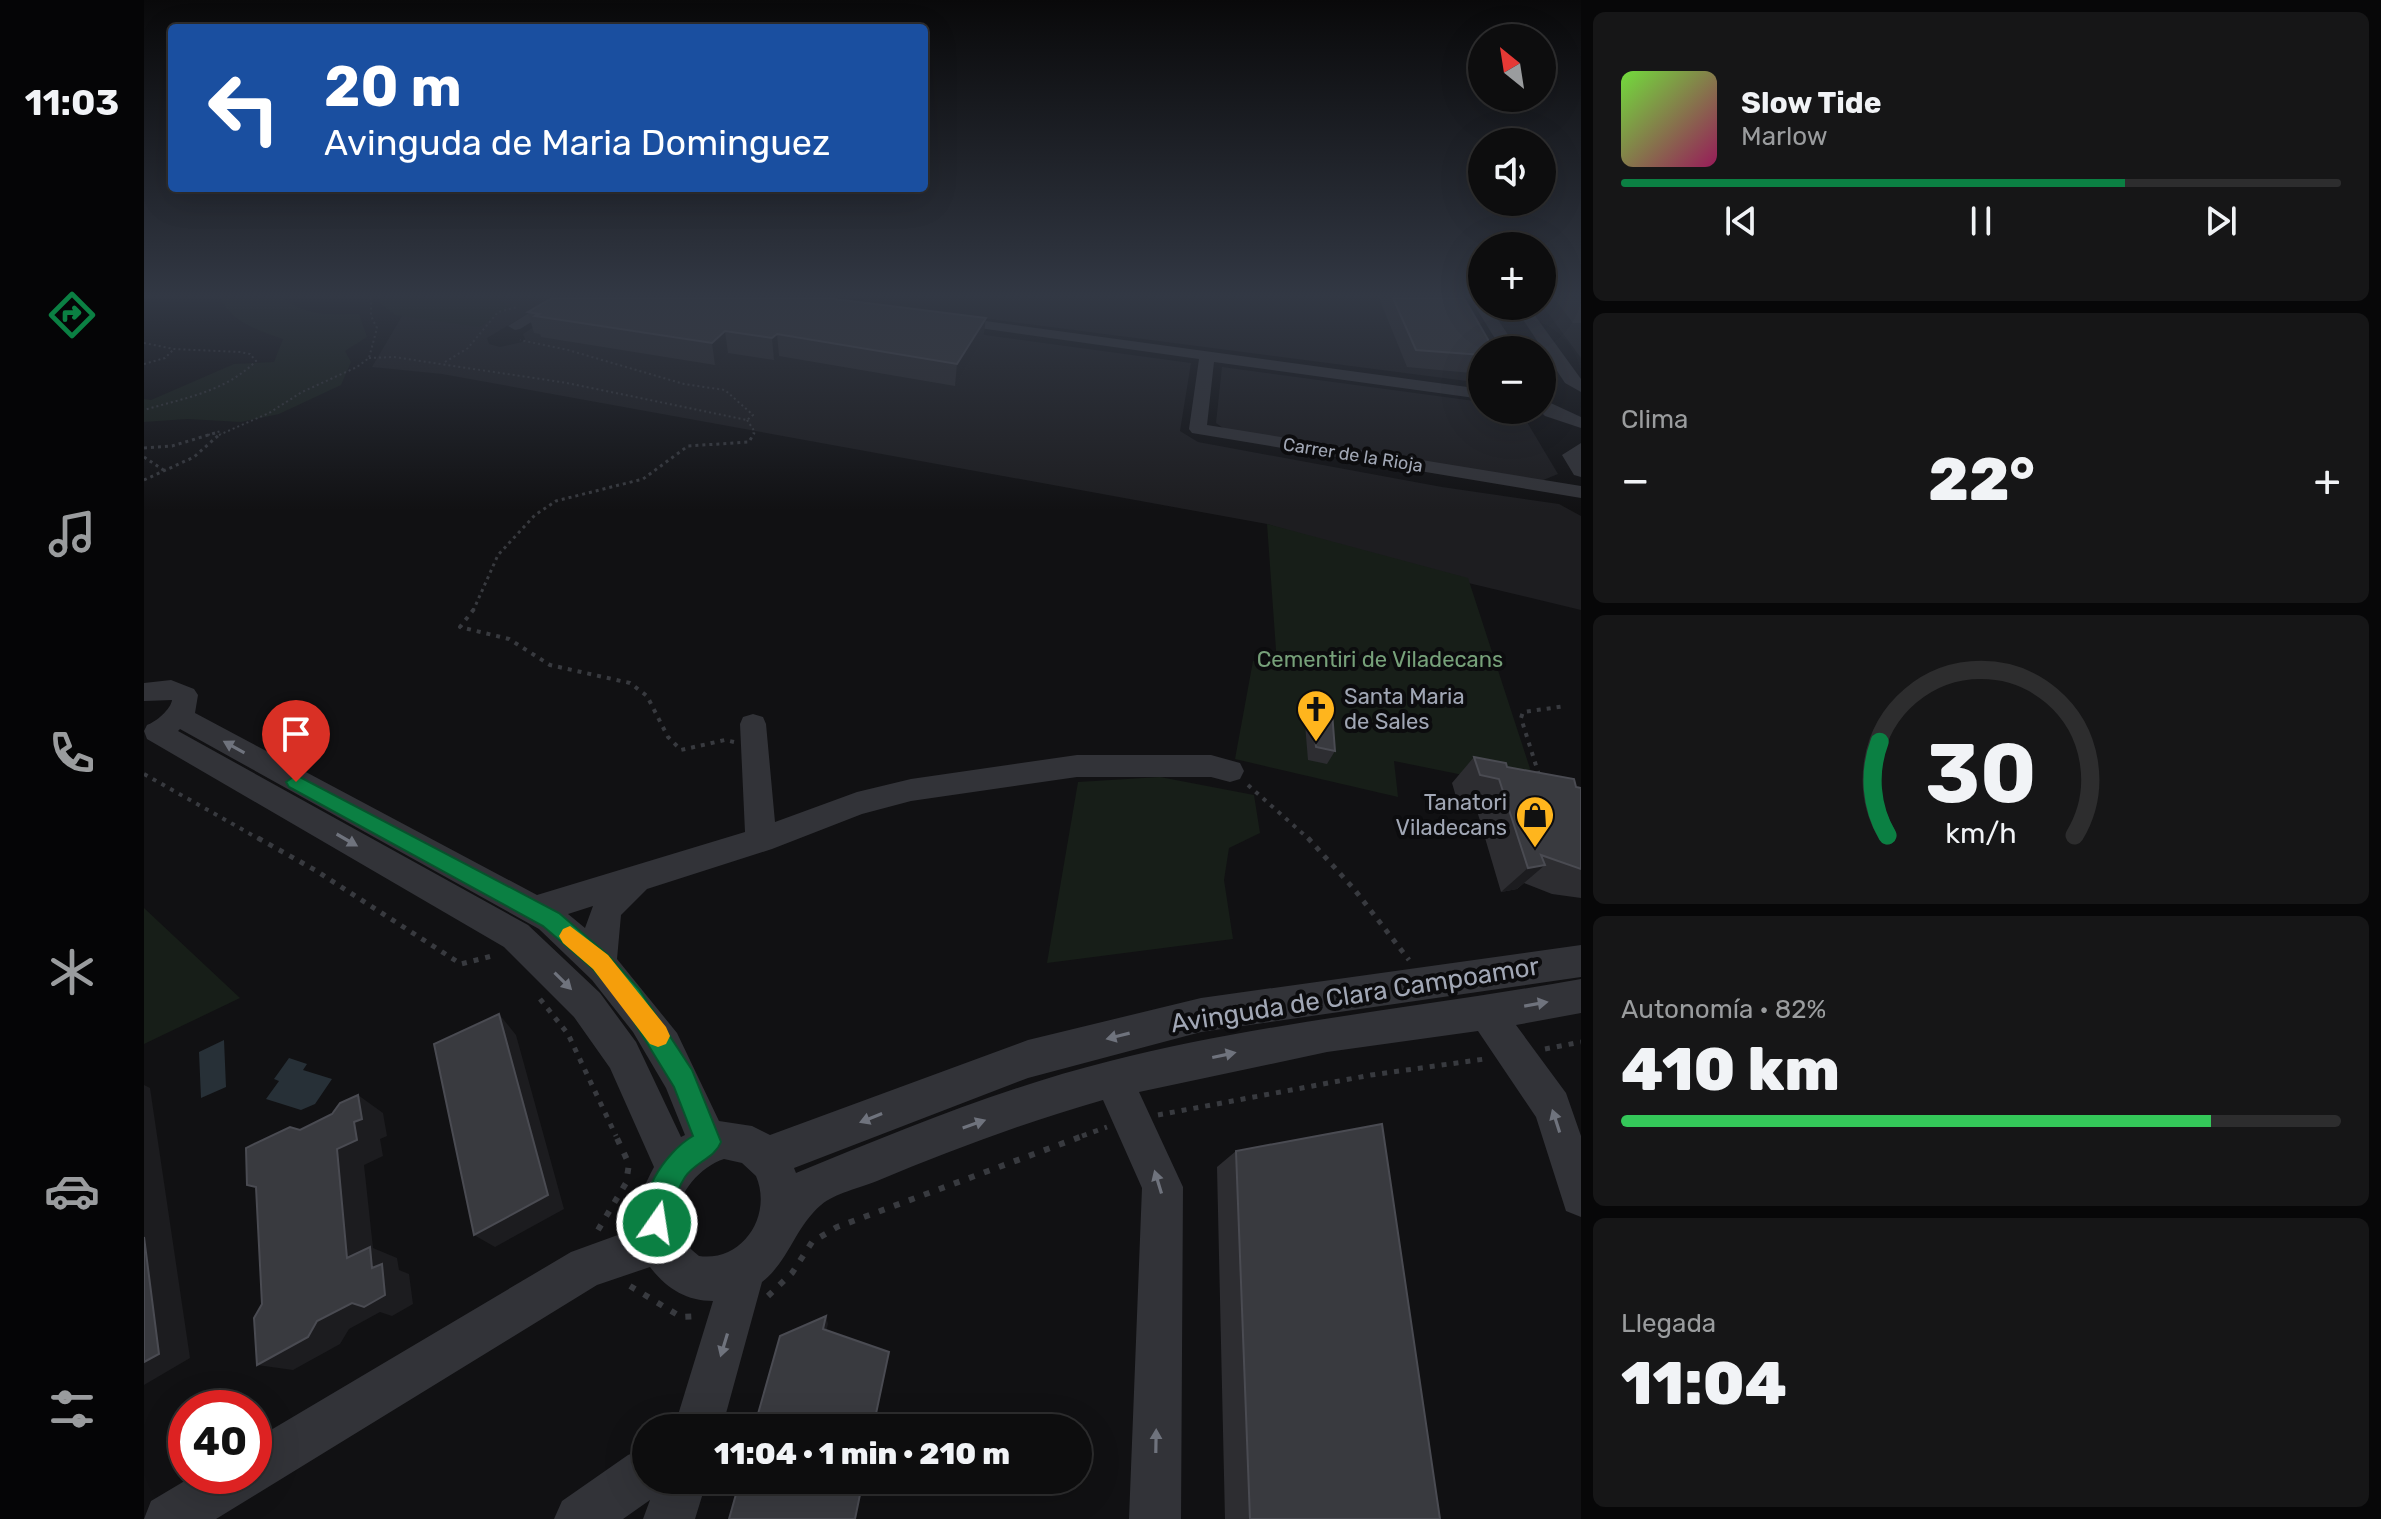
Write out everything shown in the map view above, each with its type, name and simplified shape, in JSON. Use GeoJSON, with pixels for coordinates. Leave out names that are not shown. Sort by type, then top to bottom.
{"type":"FeatureCollection","features":[{"type":"Feature","properties":{"kind":"street","name":"Carrer de la Rioja"},"geometry":{"type":"LineString","coordinates":[[1205,369],[1198,429],[1581,492]]}},
{"type":"Feature","properties":{"kind":"street"},"geometry":{"type":"LineString","coordinates":[[1307,369],[1468,389]]}},
{"type":"Feature","properties":{"kind":"street"},"geometry":{"type":"LineString","coordinates":[[1563,369],[1576,390]]}},
{"type":"Feature","properties":{"kind":"street"},"geometry":{"type":"LineString","coordinates":[[1556,374],[1576,390]]}},
{"type":"Feature","properties":{"kind":"street"},"geometry":{"type":"LineString","coordinates":[[1556,395],[1576,390]]}},
{"type":"Feature","properties":{"kind":"street"},"geometry":{"type":"LineString","coordinates":[[1556,407],[1581,423]]}},
{"type":"Feature","properties":{"kind":"street"},"geometry":{"type":"LineString","coordinates":[[1581,449],[1571,455],[1581,471]]}},
{"type":"Feature","properties":{"kind":"street"},"geometry":{"type":"LineString","coordinates":[[144,692],[161,689],[179,691],[186,702],[160,728]]}},
{"type":"Feature","properties":{"kind":"street"},"geometry":{"type":"LineString","coordinates":[[160,728],[551,919],[600,962],[660,1038],[683,1079],[708,1142]]}},
{"type":"Feature","properties":{"kind":"street"},"geometry":{"type":"LineString","coordinates":[[160,728],[516,936],[587,1005],[623,1055],[675,1169]]}},
{"type":"Feature","properties":{"kind":"street"},"geometry":{"type":"LineString","coordinates":[[753,734],[761,840]]}},
{"type":"Feature","properties":{"kind":"street"},"geometry":{"type":"LineString","coordinates":[[535,910],[761,840],[857,804],[955,782],[1077,766],[1125,764],[1211,766],[1230,771]]}},
{"type":"Feature","properties":{"kind":"street"},"geometry":{"type":"LineString","coordinates":[[600,962],[601,922],[617,893],[639,878]]}},
{"type":"Feature","properties":{"kind":"street","name":"Avinguda de Clara Campoamor"},"geometry":{"type":"LineString","coordinates":[[767,1156],[796,1148],[913,1100],[1028,1059],[1201,1015],[1581,961]]}},
{"type":"Feature","properties":{"kind":"street","name":"Avinguda de Clara Campoamor"},"geometry":{"type":"LineString","coordinates":[[781,1218],[808,1189],[923,1142],[1061,1093],[1113,1079],[1327,1034],[1486,1013],[1581,996]]}},
{"type":"Feature","properties":{"kind":"street"},"geometry":{"type":"LineString","coordinates":[[1486,1013],[1552,1107],[1581,1196]]}},
{"type":"Feature","properties":{"kind":"street"},"geometry":{"type":"LineString","coordinates":[[1113,1079],[1163,1187],[1155,1519]]}},
{"type":"Feature","properties":{"kind":"street"},"geometry":{"type":"LineString","coordinates":[[739,1140],[755,1145],[767,1156],[782,1196],[781,1218],[761,1256],[744,1270],[724,1279],[704,1280],[685,1273],[670,1260],[660,1242],[657,1223],[658,1203],[675,1169],[688,1154],[708,1142],[739,1140]]}},
{"type":"Feature","properties":{"kind":"street"},"geometry":{"type":"LineString","coordinates":[[272,1458],[605,1276],[660,1242]]}},
{"type":"Feature","properties":{"kind":"street"},"geometry":{"type":"LineString","coordinates":[[702,1414],[744,1270]]}},
{"type":"Feature","properties":{"kind":"street"},"geometry":{"type":"LineString","coordinates":[[580,1519],[632,1483]]}},
{"type":"Feature","properties":{"kind":"street"},"geometry":{"type":"LineString","coordinates":[[169,1519],[210,1494]]}},
{"type":"Feature","properties":{"kind":"street"},"geometry":{"type":"LineString","coordinates":[[669,1519],[677,1494]]}},
{"type":"Feature","properties":{"kind":"path"},"geometry":{"type":"LineString","coordinates":[[144,410],[215,387],[250,369]]}},
{"type":"Feature","properties":{"kind":"path"},"geometry":{"type":"LineString","coordinates":[[144,448],[172,446],[223,431],[269,413],[293,397],[353,369]]}},
{"type":"Feature","properties":{"kind":"path"},"geometry":{"type":"LineString","coordinates":[[473,369],[567,383],[747,420],[755,432],[749,442],[688,446],[643,479],[556,501],[535,515],[498,555],[473,611],[460,627],[489,631],[525,647],[546,664],[615,679],[638,688],[650,699],[659,724],[681,750],[753,734]]}},
{"type":"Feature","properties":{"kind":"path"},"geometry":{"type":"LineString","coordinates":[[632,369],[684,384],[725,390],[732,400],[747,407],[753,415],[747,420]]}},
{"type":"Feature","properties":{"kind":"path"},"geometry":{"type":"LineString","coordinates":[[144,480],[194,457],[223,431]]}},
{"type":"Feature","properties":{"kind":"path"},"geometry":{"type":"LineString","coordinates":[[144,457],[165,471]]}},
{"type":"Feature","properties":{"kind":"path"},"geometry":{"type":"LineString","coordinates":[[1541,782],[1521,718],[1523,712],[1566,706]]}},
{"type":"Feature","properties":{"kind":"path"},"geometry":{"type":"LineString","coordinates":[[1230,771],[1287,813],[1354,887],[1410,962]]}},
{"type":"Feature","properties":{"kind":"path"},"geometry":{"type":"LineString","coordinates":[[144,774],[315,870],[461,964],[500,953]]}},
{"type":"Feature","properties":{"kind":"path"},"geometry":{"type":"LineString","coordinates":[[538,996],[568,1034],[629,1164],[626,1183],[602,1227],[584,1238],[605,1276],[633,1286],[681,1317],[731,1315],[764,1300],[792,1273],[812,1242],[837,1227],[1132,1120],[1371,1075],[1517,1055],[1581,1042]]}},
{"type":"Feature","properties":{"kind":"shaded area"},"geometry":{"type":"Polygon","coordinates":[[[391,369],[1190,369],[1180,431],[1198,442],[1442,487],[1559,504],[1581,516],[1581,610],[1439,576],[1267,524],[442,374],[391,369]]]}},
{"type":"Feature","properties":{"kind":"shaded area"},"geometry":{"type":"Polygon","coordinates":[[[1222,369],[1236,369],[1468,400],[1468,424],[1528,424],[1558,474],[1541,481],[1226,430],[1216,423],[1222,369]]]}},
{"type":"Feature","properties":{"kind":"shaded area"},"geometry":{"type":"Polygon","coordinates":[[[1374,369],[1468,369],[1468,381],[1374,369]]]}},
{"type":"Feature","properties":{"kind":"shaded area"},"geometry":{"type":"Polygon","coordinates":[[[224,1040],[226,1087],[201,1098],[199,1052],[224,1040]]]}},
{"type":"Feature","properties":{"kind":"shaded area"},"geometry":{"type":"Polygon","coordinates":[[[289,1058],[307,1064],[303,1070],[332,1079],[315,1104],[301,1110],[266,1099],[279,1081],[274,1079],[289,1058]]]}},
{"type":"Feature","properties":{"kind":"green space"},"geometry":{"type":"Polygon","coordinates":[[[223,369],[348,369],[341,385],[279,414],[241,422],[187,419],[144,422],[144,399],[151,400],[223,369]]]}},
{"type":"Feature","properties":{"kind":"green space","name":"Cementiri de Viladecans"},"geometry":{"type":"Polygon","coordinates":[[[1267,524],[1468,578],[1537,790],[1394,761],[1398,797],[1235,759],[1253,661],[1277,664],[1267,524]]]}},
{"type":"Feature","properties":{"kind":"green space"},"geometry":{"type":"Polygon","coordinates":[[[1160,777],[1254,795],[1260,833],[1229,848],[1224,880],[1233,939],[1047,963],[1078,782],[1160,777]]]}},
{"type":"Feature","properties":{"kind":"green space"},"geometry":{"type":"Polygon","coordinates":[[[144,908],[240,998],[144,1044],[144,908]]]}},
{"type":"Feature","properties":{"kind":"building"},"geometry":{"type":"Polygon","coordinates":[[[1312,698],[1332,712],[1335,751],[1316,747],[1312,698]]]}},
{"type":"Feature","properties":{"kind":"building"},"geometry":{"type":"Polygon","coordinates":[[[1474,757],[1506,763],[1507,767],[1574,779],[1576,787],[1581,788],[1581,869],[1541,855],[1545,865],[1528,868],[1499,779],[1480,775],[1474,757]]]}},
{"type":"Feature","properties":{"kind":"building"},"geometry":{"type":"Polygon","coordinates":[[[499,1014],[548,1195],[474,1235],[434,1044],[499,1014]]]}},
{"type":"Feature","properties":{"kind":"building"},"geometry":{"type":"Polygon","coordinates":[[[358,1095],[362,1119],[354,1122],[357,1140],[337,1149],[347,1258],[370,1247],[372,1268],[382,1264],[385,1295],[364,1307],[352,1303],[317,1321],[308,1337],[257,1365],[254,1318],[262,1304],[256,1187],[247,1185],[246,1148],[290,1127],[300,1130],[332,1114],[340,1103],[358,1095]]]}},
{"type":"Feature","properties":{"kind":"building"},"geometry":{"type":"Polygon","coordinates":[[[1382,1124],[1440,1519],[1250,1519],[1236,1151],[1382,1124]]]}},
{"type":"Feature","properties":{"kind":"building"},"geometry":{"type":"Polygon","coordinates":[[[144,1237],[159,1354],[144,1362],[144,1237]]]}},
{"type":"Feature","properties":{"kind":"building"},"geometry":{"type":"Polygon","coordinates":[[[826,1316],[823,1329],[889,1352],[876,1414],[758,1414],[780,1336],[826,1316]]]}},
{"type":"Feature","properties":{"kind":"building"},"geometry":{"type":"Polygon","coordinates":[[[736,1494],[860,1494],[855,1519],[729,1519],[736,1494]]]}},
{"type":"Feature","properties":{"kind":"slow traffic"},"geometry":{"type":"LineString","coordinates":[[570,936],[600,962],[631,997],[658,1036]]}},
{"type":"Feature","properties":{"kind":"place","name":"Santa Maria de Sales"},"geometry":{"type":"Point","coordinates":[1316,743]}},
{"type":"Feature","properties":{"kind":"place","name":"Tanatori Viladecans"},"geometry":{"type":"Point","coordinates":[1535,849]}},
{"type":"Feature","properties":{"kind":"route"},"geometry":{"type":"LineString","coordinates":[[296,782],[551,919],[600,962],[631,997],[660,1038],[683,1079],[708,1142],[688,1154],[675,1169],[658,1203],[657,1223]]}}]}
